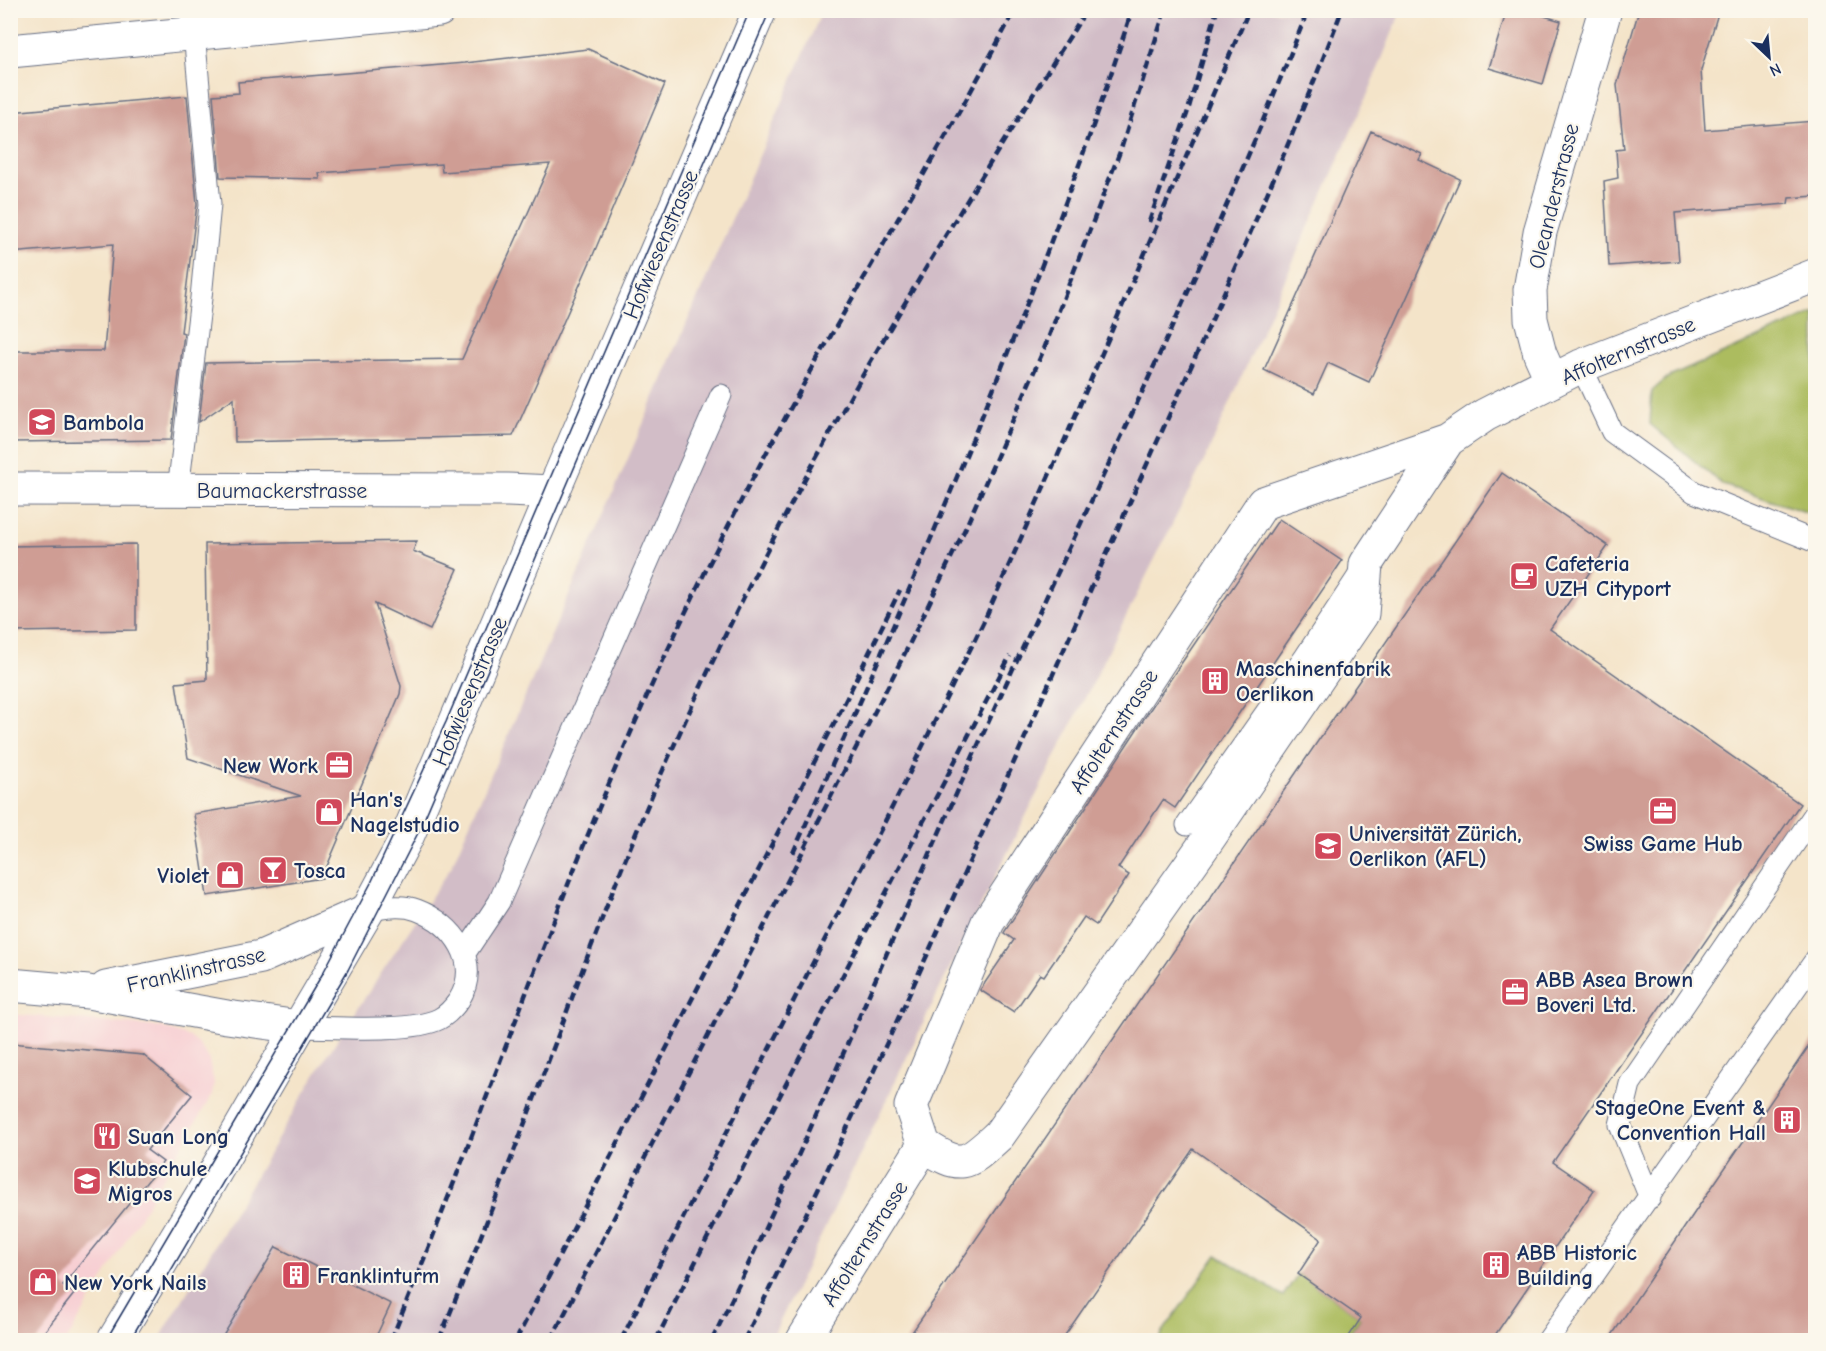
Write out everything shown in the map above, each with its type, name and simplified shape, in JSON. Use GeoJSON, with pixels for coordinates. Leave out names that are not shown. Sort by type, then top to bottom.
{"type":"FeatureCollection","features":[{"type":"Feature","properties":{"kind":"street"},"geometry":{"type":"LineString","coordinates":[[10,51],[440,10]]}},
{"type":"Feature","properties":{"kind":"street","name":"Hofwiesenstrasse"},"geometry":{"type":"LineString","coordinates":[[114,1341],[368,910],[407,837],[760,10]]}},
{"type":"Feature","properties":{"kind":"street","name":"Oleanderstrasse"},"geometry":{"type":"LineString","coordinates":[[1552,381],[1540,354],[1532,320],[1530,290],[1540,232],[1605,10]]}},
{"type":"Feature","properties":{"kind":"street","name":"Affolternstrasse"},"geometry":{"type":"LineString","coordinates":[[1448,440],[1366,564],[1362,614],[1209,838],[999,1135],[970,1160],[954,1162],[924,1144],[911,1106],[988,922],[1263,503],[1448,440],[1485,415],[1581,366],[1815,274]]}},
{"type":"Feature","properties":{"kind":"street","name":"Baumackerstrasse"},"geometry":{"type":"LineString","coordinates":[[10,489],[553,492]]}},
{"type":"Feature","properties":{"kind":"street","name":"Franklinstrasse"},"geometry":{"type":"LineString","coordinates":[[88,992],[261,957],[368,910]]}},
{"type":"Feature","properties":{"kind":"street","name":"Franklinstrasse"},"geometry":{"type":"LineString","coordinates":[[10,985],[88,992],[298,1027]]}},
{"type":"Feature","properties":{"kind":"street","name":"Affolternstrasse"},"geometry":{"type":"LineString","coordinates":[[803,1341],[924,1144]]}},
{"type":"Feature","properties":{"kind":"lane"},"geometry":{"type":"LineString","coordinates":[[178,490],[200,310],[210,204],[194,33]]}},
{"type":"Feature","properties":{"kind":"lane"},"geometry":{"type":"LineString","coordinates":[[1581,366],[1612,432],[1694,492],[1815,542]]}},
{"type":"Feature","properties":{"kind":"lane"},"geometry":{"type":"LineString","coordinates":[[465,953],[499,902],[721,395]]}},
{"type":"Feature","properties":{"kind":"lane"},"geometry":{"type":"LineString","coordinates":[[1187,825],[1305,657],[1366,564]]}},
{"type":"Feature","properties":{"kind":"lane"},"geometry":{"type":"LineString","coordinates":[[1650,1198],[1620,1125],[1630,1084],[1815,812]]}},
{"type":"Feature","properties":{"kind":"lane"},"geometry":{"type":"LineString","coordinates":[[298,1027],[402,1027],[441,1018],[455,1006],[464,990],[468,972],[465,953],[456,937],[446,926],[416,910],[393,906],[368,910]]}},
{"type":"Feature","properties":{"kind":"lane"},"geometry":{"type":"LineString","coordinates":[[1548,1341],[1815,959]]}},
{"type":"Feature","properties":{"kind":"shaded area"},"geometry":{"type":"Polygon","coordinates":[[[822,11],[1401,11],[1370,89],[1205,459],[957,953],[771,1340],[159,1340],[326,1057],[451,867],[822,11]]]}},
{"type":"Feature","properties":{"kind":"shaded area"},"geometry":{"type":"Polygon","coordinates":[[[10,1014],[161,1027],[190,1037],[199,1045],[208,1057],[214,1082],[212,1095],[67,1340],[11,1340],[10,1014]]]}},
{"type":"Feature","properties":{"kind":"green space"},"geometry":{"type":"Polygon","coordinates":[[[1815,313],[1815,515],[1723,485],[1650,424],[1652,391],[1667,378],[1815,313]]]}},
{"type":"Feature","properties":{"kind":"green space"},"geometry":{"type":"Polygon","coordinates":[[[1217,1255],[1283,1296],[1298,1274],[1361,1318],[1344,1340],[1160,1340],[1162,1333],[1217,1255]]]}},
{"type":"Feature","properties":{"kind":"building"},"geometry":{"type":"Polygon","coordinates":[[[1507,10],[1524,10],[1561,21],[1543,84],[1489,68],[1507,10]]]}},
{"type":"Feature","properties":{"kind":"building"},"geometry":{"type":"Polygon","coordinates":[[[1639,10],[1719,10],[1701,70],[1705,130],[1815,121],[1815,196],[1789,198],[1788,204],[1675,213],[1679,261],[1609,266],[1604,181],[1618,178],[1616,150],[1624,149],[1617,85],[1639,10]]]}},
{"type":"Feature","properties":{"kind":"building"},"geometry":{"type":"Polygon","coordinates":[[[588,49],[665,84],[513,436],[235,442],[234,398],[199,422],[206,363],[462,359],[550,164],[442,172],[441,164],[319,173],[320,179],[220,177],[213,95],[239,93],[238,82],[465,63],[588,49]]]}},
{"type":"Feature","properties":{"kind":"building"},"geometry":{"type":"Polygon","coordinates":[[[187,96],[197,204],[181,332],[184,333],[171,440],[10,442],[10,351],[104,351],[113,244],[10,253],[10,112],[187,96]]]}},
{"type":"Feature","properties":{"kind":"building"},"geometry":{"type":"Polygon","coordinates":[[[1371,131],[1422,154],[1419,160],[1460,179],[1369,382],[1328,363],[1314,394],[1264,370],[1371,131]]]}},
{"type":"Feature","properties":{"kind":"building"},"geometry":{"type":"Polygon","coordinates":[[[1502,473],[1608,546],[1550,629],[1800,804],[1553,1162],[1594,1190],[1491,1341],[1346,1341],[1361,1318],[1298,1274],[1321,1239],[1193,1149],[1061,1341],[906,1341],[1502,473]]]}},
{"type":"Feature","properties":{"kind":"building","name":"Maschinenfabrik Oerlikon"},"geometry":{"type":"Polygon","coordinates":[[[1279,519],[1342,561],[1175,808],[1163,800],[1118,868],[1129,875],[1096,925],[1084,917],[1044,976],[1040,974],[1014,1012],[980,990],[1014,940],[1004,933],[1005,931],[1145,717],[1279,519]]]}},
{"type":"Feature","properties":{"kind":"building"},"geometry":{"type":"Polygon","coordinates":[[[417,541],[413,551],[458,569],[430,630],[375,604],[401,686],[400,694],[322,878],[207,896],[194,814],[301,796],[188,758],[176,683],[207,680],[205,544],[417,541]]]}},
{"type":"Feature","properties":{"kind":"building"},"geometry":{"type":"Polygon","coordinates":[[[136,544],[136,630],[10,632],[10,546],[136,544]]]}},
{"type":"Feature","properties":{"kind":"building","name":"StageOne Event & Convention Hall"},"geometry":{"type":"Polygon","coordinates":[[[1815,1037],[1815,1341],[1608,1341],[1701,1203],[1815,1037]]]}},
{"type":"Feature","properties":{"kind":"building"},"geometry":{"type":"Polygon","coordinates":[[[10,1043],[143,1055],[192,1095],[147,1150],[163,1162],[63,1285],[74,1294],[37,1341],[10,1341],[10,1043]]]}},
{"type":"Feature","properties":{"kind":"building","name":"Franklinturm"},"geometry":{"type":"Polygon","coordinates":[[[276,1247],[391,1304],[374,1341],[220,1341],[276,1247]]]}},
{"type":"Feature","properties":{"kind":"tram line"},"geometry":{"type":"LineString","coordinates":[[106,1340],[323,973],[371,883],[446,722],[750,10]]}},
{"type":"Feature","properties":{"kind":"tram line"},"geometry":{"type":"LineString","coordinates":[[130,1340],[348,970],[419,831],[770,10]]}},
{"type":"Feature","properties":{"kind":"railway"},"geometry":{"type":"LineString","coordinates":[[391,1340],[588,834],[680,624],[787,414],[1015,10]]}},
{"type":"Feature","properties":{"kind":"railway"},"geometry":{"type":"LineString","coordinates":[[793,853],[974,436],[1057,225],[1132,10]]}},
{"type":"Feature","properties":{"kind":"railway"},"geometry":{"type":"LineString","coordinates":[[551,1340],[908,647],[965,529],[1044,349],[1121,149],[1165,10]]}},
{"type":"Feature","properties":{"kind":"railway"},"geometry":{"type":"LineString","coordinates":[[1149,222],[1187,114],[1217,10]]}},
{"type":"Feature","properties":{"kind":"railway"},"geometry":{"type":"LineString","coordinates":[[621,1340],[907,778],[984,621],[1067,435],[1249,10]]}},
{"type":"Feature","properties":{"kind":"railway"},"geometry":{"type":"LineString","coordinates":[[712,1340],[820,1106],[993,712],[1195,276],[1308,10]]}},
{"type":"Feature","properties":{"kind":"railway"},"geometry":{"type":"LineString","coordinates":[[744,1340],[836,1151],[968,864],[1223,294],[1314,82],[1342,10]]}},
{"type":"Feature","properties":{"kind":"railway"},"geometry":{"type":"LineString","coordinates":[[439,1340],[501,1186],[630,848],[655,788],[733,620],[774,537],[849,399],[980,179],[1082,17]]}},
{"type":"Feature","properties":{"kind":"railway"},"geometry":{"type":"LineString","coordinates":[[516,1340],[836,720],[900,590]]}},
{"type":"Feature","properties":{"kind":"railway"},"geometry":{"type":"LineString","coordinates":[[656,1340],[764,1126],[1010,656]]}},
{"type":"Feature","properties":{"kind":"place","name":"Bambola"},"geometry":{"type":"Point","coordinates":[42,422]}},
{"type":"Feature","properties":{"kind":"place","name":"Cafeteria UZH Cityport"},"geometry":{"type":"Point","coordinates":[1524,576]}},
{"type":"Feature","properties":{"kind":"place","name":"Maschinenfabrik Oerlikon"},"geometry":{"type":"Point","coordinates":[1215,681]}},
{"type":"Feature","properties":{"kind":"place","name":"New Work"},"geometry":{"type":"Point","coordinates":[339,765]}},
{"type":"Feature","properties":{"kind":"place","name":"Swiss Game Hub"},"geometry":{"type":"Point","coordinates":[1663,811]}},
{"type":"Feature","properties":{"kind":"place","name":"Han's Nagelstudio"},"geometry":{"type":"Point","coordinates":[329,812]}},
{"type":"Feature","properties":{"kind":"place","name":"Universität Zürich, Oerlikon (AFL)"},"geometry":{"type":"Point","coordinates":[1328,846]}},
{"type":"Feature","properties":{"kind":"place","name":"Tosca"},"geometry":{"type":"Point","coordinates":[273,870]}},
{"type":"Feature","properties":{"kind":"place","name":"Violet"},"geometry":{"type":"Point","coordinates":[230,875]}},
{"type":"Feature","properties":{"kind":"place","name":"ABB Asea Brown Boveri Ltd."},"geometry":{"type":"Point","coordinates":[1515,992]}},
{"type":"Feature","properties":{"kind":"place","name":"StageOne Event & Convention Hall"},"geometry":{"type":"Point","coordinates":[1787,1120]}},
{"type":"Feature","properties":{"kind":"place","name":"Suan Long"},"geometry":{"type":"Point","coordinates":[107,1136]}},
{"type":"Feature","properties":{"kind":"place","name":"Klubschule Migros"},"geometry":{"type":"Point","coordinates":[87,1181]}},
{"type":"Feature","properties":{"kind":"place","name":"ABB Historic Building"},"geometry":{"type":"Point","coordinates":[1496,1265]}},
{"type":"Feature","properties":{"kind":"place","name":"Franklinturm"},"geometry":{"type":"Point","coordinates":[296,1275]}},
{"type":"Feature","properties":{"kind":"place","name":"New York Nails"},"geometry":{"type":"Point","coordinates":[43,1282]}}]}
